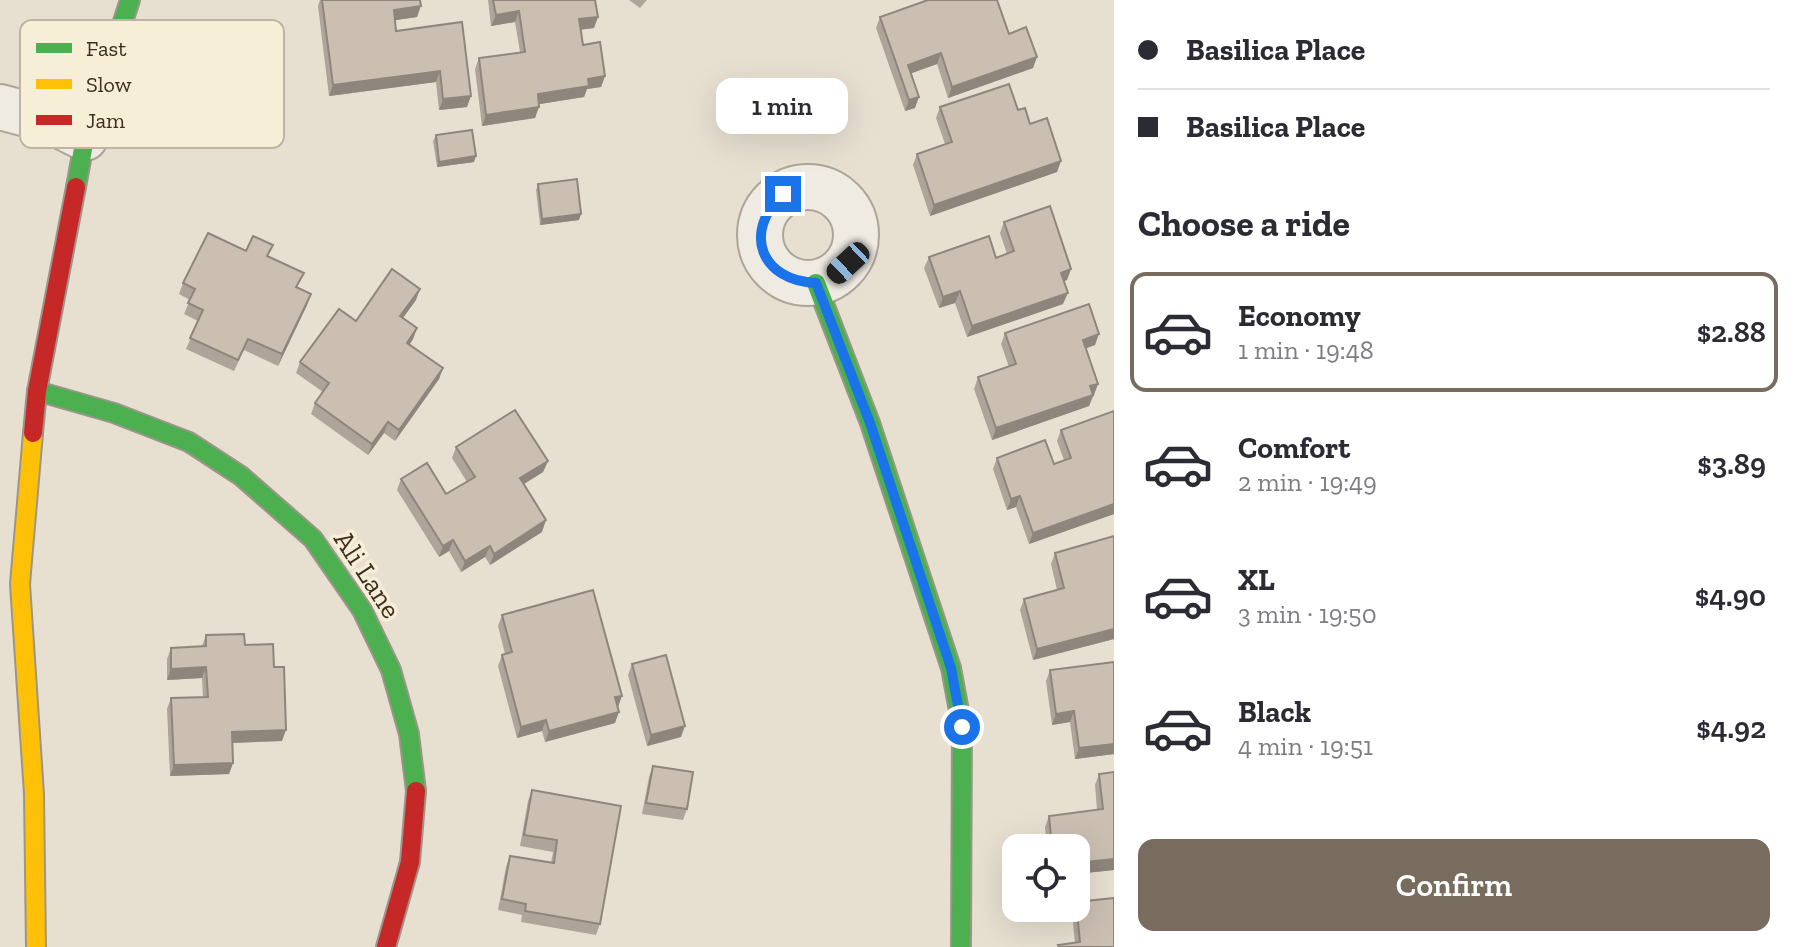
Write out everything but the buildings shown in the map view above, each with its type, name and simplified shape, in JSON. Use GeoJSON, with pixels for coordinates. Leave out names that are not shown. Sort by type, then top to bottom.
{"type":"FeatureCollection","features":[{"type":"Feature","properties":{"kind":"street"},"geometry":{"type":"LineString","coordinates":[[123,20],[130,0]]}},
{"type":"Feature","properties":{"kind":"street"},"geometry":{"type":"LineString","coordinates":[[0,107],[20,112]]}},
{"type":"Feature","properties":{"kind":"street"},"geometry":{"type":"LineString","coordinates":[[36,947],[34,794],[20,584],[37,391],[83,148]]}},
{"type":"Feature","properties":{"kind":"street"},"geometry":{"type":"LineString","coordinates":[[816,283],[870,423],[951,668],[962,727],[961,947]]}},
{"type":"Feature","properties":{"kind":"street","name":"Ali Lane"},"geometry":{"type":"LineString","coordinates":[[37,391],[114,413],[189,442],[241,476],[313,539],[362,610],[391,670],[409,734],[417,800],[410,862],[386,947]]}},
{"type":"Feature","properties":{"kind":"traffic: fast"},"geometry":{"type":"LineString","coordinates":[[123,20],[130,0]]}},
{"type":"Feature","properties":{"kind":"traffic: fast"},"geometry":{"type":"LineString","coordinates":[[76,187],[83,148]]}},
{"type":"Feature","properties":{"kind":"traffic: fast"},"geometry":{"type":"LineString","coordinates":[[816,283],[870,423],[951,668],[962,727],[961,947]]}},
{"type":"Feature","properties":{"kind":"traffic: fast"},"geometry":{"type":"LineString","coordinates":[[37,391],[114,413],[189,442],[241,476],[313,539],[362,610],[391,670],[409,734],[416,791]]}},
{"type":"Feature","properties":{"kind":"traffic: slow"},"geometry":{"type":"LineString","coordinates":[[33,433],[20,584],[34,794],[36,947]]}},
{"type":"Feature","properties":{"kind":"traffic: jam"},"geometry":{"type":"LineString","coordinates":[[33,433],[37,391],[76,187]]}},
{"type":"Feature","properties":{"kind":"traffic: jam"},"geometry":{"type":"LineString","coordinates":[[386,947],[410,862],[416,791]]}},
{"type":"Feature","properties":{"kind":"route"},"geometry":{"type":"LineString","coordinates":[[783,194],[769,207],[761,224],[761,243],[767,261],[781,274],[797,282],[816,283],[870,423],[951,668],[962,727]]}}]}
